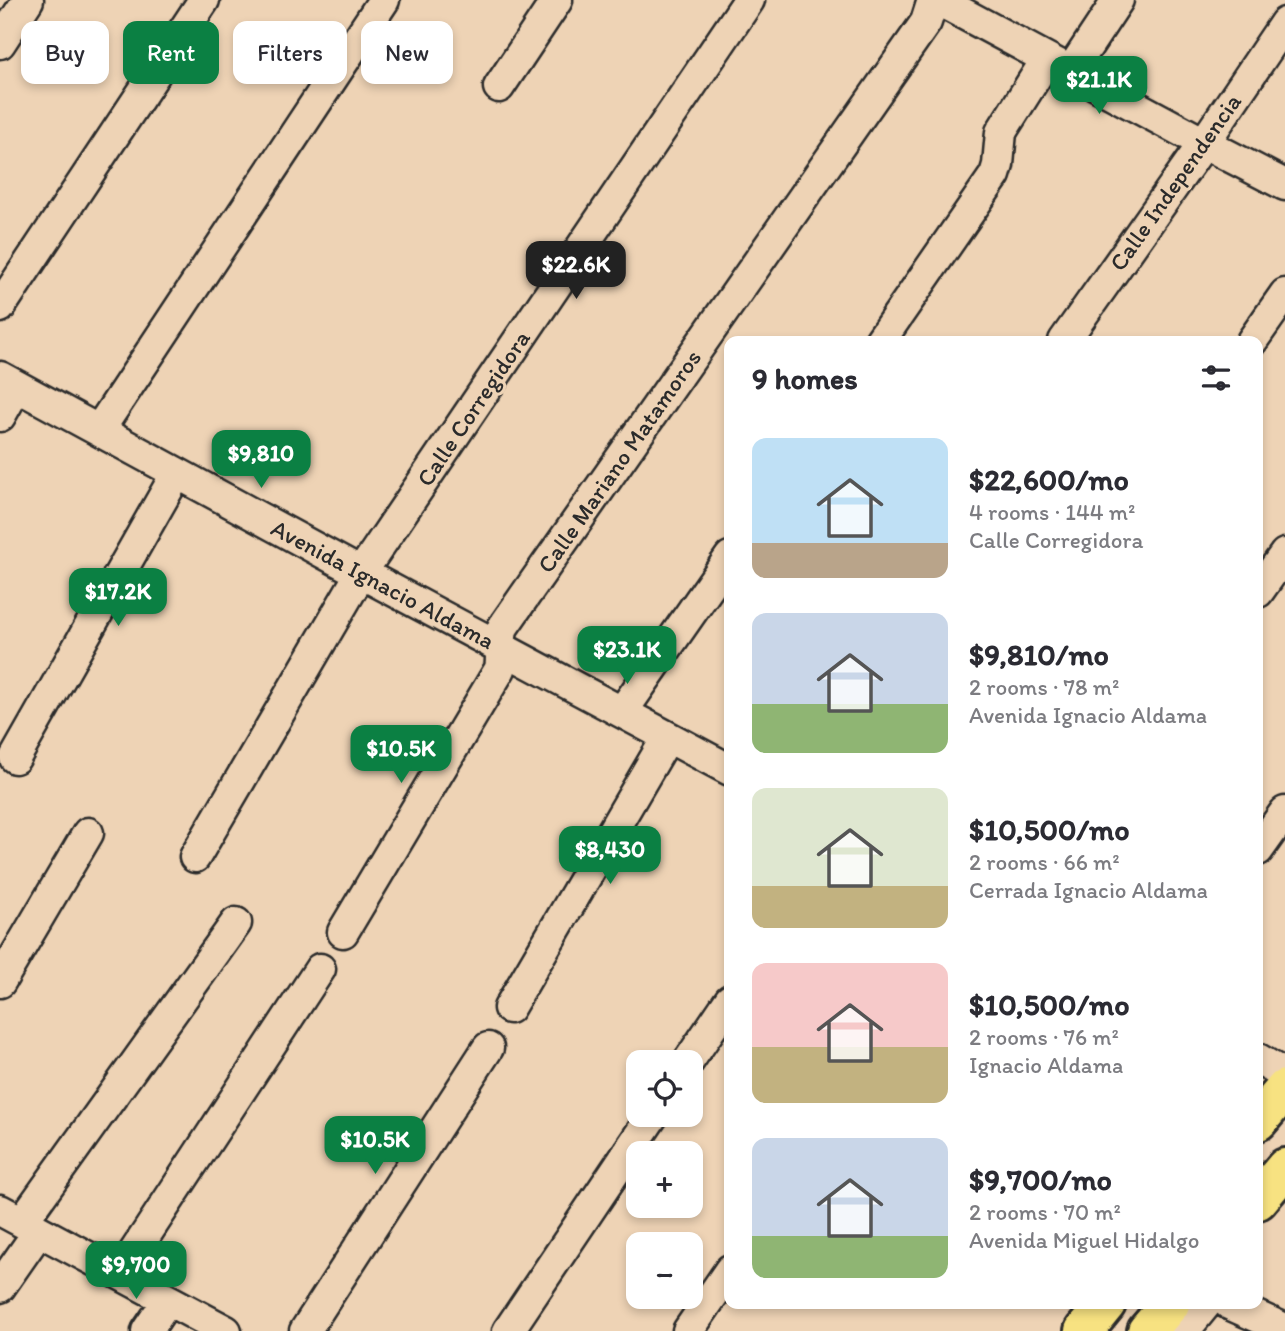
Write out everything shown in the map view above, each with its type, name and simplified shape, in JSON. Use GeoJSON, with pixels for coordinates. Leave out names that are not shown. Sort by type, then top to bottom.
{"type":"FeatureCollection","features":[{"type":"Feature","properties":{"kind":"main road"},"geometry":{"type":"LineString","coordinates":[[1263,1115],[1285,1089]]}},
{"type":"Feature","properties":{"kind":"main road"},"geometry":{"type":"LineString","coordinates":[[1263,1194],[1285,1168]]}},
{"type":"Feature","properties":{"kind":"main road"},"geometry":{"type":"LineString","coordinates":[[1084,1331],[1102,1309]]}},
{"type":"Feature","properties":{"kind":"main road"},"geometry":{"type":"LineString","coordinates":[[1147,1331],[1166,1309]]}},
{"type":"Feature","properties":{"kind":"street"},"geometry":{"type":"LineString","coordinates":[[0,43],[28,0]]}},
{"type":"Feature","properties":{"kind":"street"},"geometry":{"type":"LineString","coordinates":[[0,307],[204,0]]}},
{"type":"Feature","properties":{"kind":"street"},"geometry":{"type":"LineString","coordinates":[[99,430],[384,0]]}},
{"type":"Feature","properties":{"kind":"street"},"geometry":{"type":"LineString","coordinates":[[499,87],[557,0]]}},
{"type":"Feature","properties":{"kind":"street","name":"Calle Corregidora"},"geometry":{"type":"LineString","coordinates":[[195,857],[361,573],[749,0]]}},
{"type":"Feature","properties":{"kind":"street"},"geometry":{"type":"LineString","coordinates":[[936,0],[1285,185]]}},
{"type":"Feature","properties":{"kind":"street","name":"Calle Mariano Matamoros"},"geometry":{"type":"LineString","coordinates":[[343,932],[500,669],[500,637],[503,627],[926,22],[936,0]]}},
{"type":"Feature","properties":{"kind":"street"},"geometry":{"type":"LineString","coordinates":[[883,336],[995,176],[1001,132],[1118,0]]}},
{"type":"Feature","properties":{"kind":"street","name":"Calle Independencia"},"geometry":{"type":"LineString","coordinates":[[1068,336],[1285,23]]}},
{"type":"Feature","properties":{"kind":"street"},"geometry":{"type":"LineString","coordinates":[[1256,336],[1285,294]]}},
{"type":"Feature","properties":{"kind":"street"},"geometry":{"type":"LineString","coordinates":[[0,416],[8,381]]}},
{"type":"Feature","properties":{"kind":"street","name":"Avenida Ignacio Aldama"},"geometry":{"type":"LineString","coordinates":[[8,381],[724,767]]}},
{"type":"Feature","properties":{"kind":"street"},"geometry":{"type":"LineString","coordinates":[[15,758],[177,473]]}},
{"type":"Feature","properties":{"kind":"street"},"geometry":{"type":"LineString","coordinates":[[1263,585],[1285,554]]}},
{"type":"Feature","properties":{"kind":"street"},"geometry":{"type":"LineString","coordinates":[[622,712],[724,566]]}},
{"type":"Feature","properties":{"kind":"street"},"geometry":{"type":"LineString","coordinates":[[509,1008],[667,737]]}},
{"type":"Feature","properties":{"kind":"street"},"geometry":{"type":"LineString","coordinates":[[1263,843],[1285,812]]}},
{"type":"Feature","properties":{"kind":"street"},"geometry":{"type":"LineString","coordinates":[[0,982],[88,832]]}},
{"type":"Feature","properties":{"kind":"street"},"geometry":{"type":"LineString","coordinates":[[0,1287],[20,1221],[236,923]]}},
{"type":"Feature","properties":{"kind":"street"},"geometry":{"type":"LineString","coordinates":[[120,1274],[320,969]]}},
{"type":"Feature","properties":{"kind":"street"},"geometry":{"type":"LineString","coordinates":[[696,1050],[724,1009]]}},
{"type":"Feature","properties":{"kind":"street"},"geometry":{"type":"LineString","coordinates":[[305,1331],[488,1048]]}},
{"type":"Feature","properties":{"kind":"street"},"geometry":{"type":"LineString","coordinates":[[1263,1062],[1285,1075]]}},
{"type":"Feature","properties":{"kind":"street"},"geometry":{"type":"LineString","coordinates":[[508,1331],[645,1127]]}},
{"type":"Feature","properties":{"kind":"street"},"geometry":{"type":"LineString","coordinates":[[20,1221],[226,1331]]}},
{"type":"Feature","properties":{"kind":"street"},"geometry":{"type":"LineString","coordinates":[[688,1331],[724,1279]]}},
{"type":"Feature","properties":{"kind":"street"},"geometry":{"type":"LineString","coordinates":[[147,1331],[168,1300]]}},
{"type":"Feature","properties":{"kind":"street"},"geometry":{"type":"LineString","coordinates":[[1184,1331],[1202,1309]]}},
{"type":"Feature","properties":{"kind":"street"},"geometry":{"type":"LineString","coordinates":[[1240,1309],[1285,1329]]}}]}
